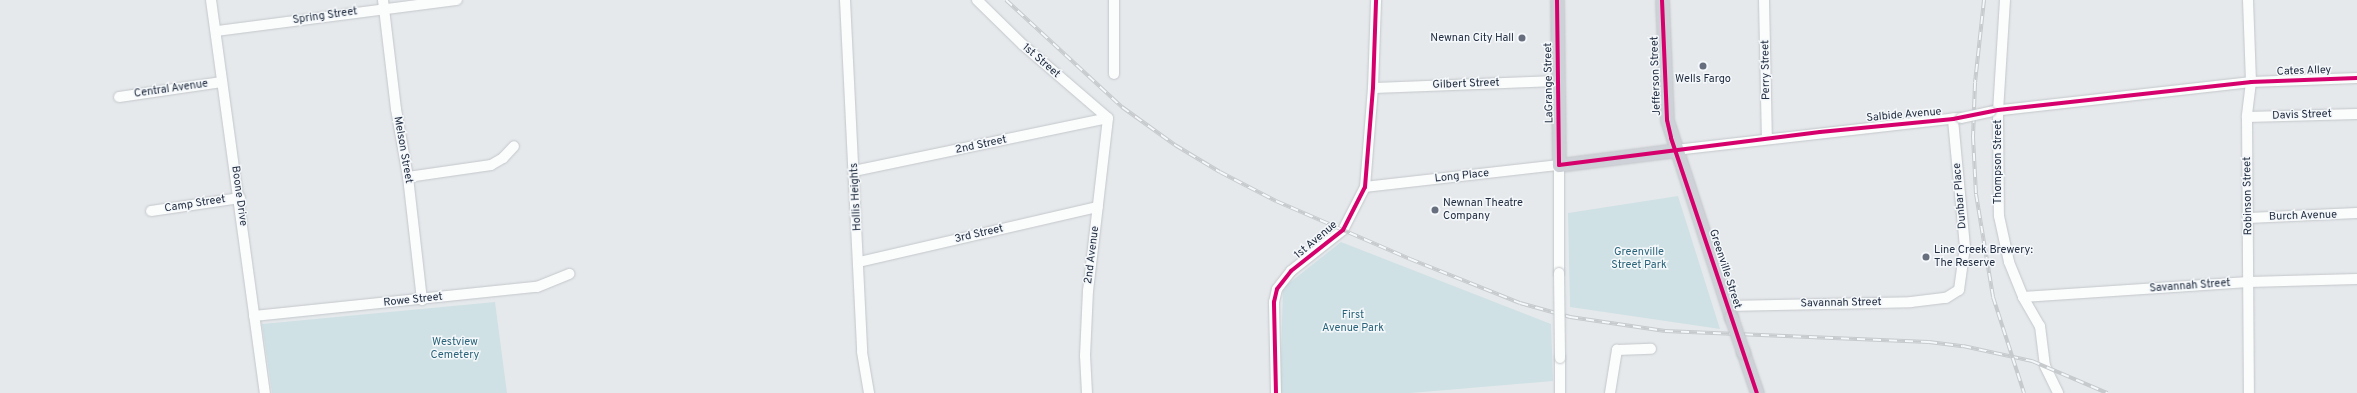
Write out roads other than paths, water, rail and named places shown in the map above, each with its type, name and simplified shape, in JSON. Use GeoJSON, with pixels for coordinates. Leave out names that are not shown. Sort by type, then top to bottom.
{"type":"FeatureCollection","features":[{"type":"Feature","properties":{"kind":"main road","name":"LaGrange Street"},"geometry":{"type":"LineString","coordinates":[[1557,0],[1559,165]]}},
{"type":"Feature","properties":{"kind":"main road","name":"Jefferson Street"},"geometry":{"type":"LineString","coordinates":[[1662,0],[1667,120],[1676,150]]}},
{"type":"Feature","properties":{"kind":"main road"},"geometry":{"type":"LineString","coordinates":[[1660,152],[1664,144],[1667,120]]}},
{"type":"Feature","properties":{"kind":"main road","name":"Salbide Avenue"},"geometry":{"type":"LineString","coordinates":[[1559,165],[1676,150]]}},
{"type":"Feature","properties":{"kind":"main road","name":"Greenville Street"},"geometry":{"type":"LineString","coordinates":[[1676,150],[1757,393]]}},
{"type":"Feature","properties":{"kind":"street","name":"Boone Drive"},"geometry":{"type":"LineString","coordinates":[[211,0],[217,31],[222,82],[240,198],[265,393]]}},
{"type":"Feature","properties":{"kind":"street","name":"Spring Street"},"geometry":{"type":"LineString","coordinates":[[217,31],[384,4],[457,0]]}},
{"type":"Feature","properties":{"kind":"street","name":"Hollis Heights"},"geometry":{"type":"LineString","coordinates":[[845,0],[859,262],[862,352],[869,393]]}},
{"type":"Feature","properties":{"kind":"street","name":"1st Street"},"geometry":{"type":"LineString","coordinates":[[977,0],[1023,45],[1108,118]]}},
{"type":"Feature","properties":{"kind":"street"},"geometry":{"type":"LineString","coordinates":[[1114,0],[1114,74]]}},
{"type":"Feature","properties":{"kind":"street","name":"1st Avenue"},"geometry":{"type":"LineString","coordinates":[[1276,393],[1274,302],[1277,289],[1291,271],[1344,230],[1365,187],[1373,88],[1376,0]]}},
{"type":"Feature","properties":{"kind":"street","name":"Perry Street"},"geometry":{"type":"LineString","coordinates":[[1764,0],[1767,139]]}},
{"type":"Feature","properties":{"kind":"street","name":"Thompson Street"},"geometry":{"type":"LineString","coordinates":[[2005,0],[1994,111],[1999,216],[2009,262],[2023,296],[2040,326],[2045,366],[2058,393]]}},
{"type":"Feature","properties":{"kind":"street","name":"Robinson Street"},"geometry":{"type":"LineString","coordinates":[[2248,0],[2251,82],[2247,117],[2249,393]]}},
{"type":"Feature","properties":{"kind":"street","name":"Melson Street"},"geometry":{"type":"LineString","coordinates":[[384,4],[396,109],[408,177],[422,300]]}},
{"type":"Feature","properties":{"kind":"street","name":"Cates Alley"},"geometry":{"type":"LineString","coordinates":[[2251,82],[2357,78]]}},
{"type":"Feature","properties":{"kind":"street","name":"Gilbert Street"},"geometry":{"type":"LineString","coordinates":[[1373,88],[1558,81]]}},
{"type":"Feature","properties":{"kind":"street","name":"Central Avenue"},"geometry":{"type":"LineString","coordinates":[[120,97],[222,82]]}},
{"type":"Feature","properties":{"kind":"street","name":"Salbide Avenue"},"geometry":{"type":"LineString","coordinates":[[1676,150],[1957,119],[1994,111],[2251,82]]}},
{"type":"Feature","properties":{"kind":"street","name":"Davis Street"},"geometry":{"type":"LineString","coordinates":[[2247,117],[2357,114]]}},
{"type":"Feature","properties":{"kind":"street","name":"2nd Street"},"geometry":{"type":"LineString","coordinates":[[854,171],[1108,118]]}},
{"type":"Feature","properties":{"kind":"street","name":"2nd Avenue"},"geometry":{"type":"LineString","coordinates":[[1087,393],[1084,356],[1088,291],[1108,118]]}},
{"type":"Feature","properties":{"kind":"street","name":"Dunbar Place"},"geometry":{"type":"LineString","coordinates":[[1954,293],[1959,290],[1963,275],[1965,247],[1957,119]]}},
{"type":"Feature","properties":{"kind":"street"},"geometry":{"type":"LineString","coordinates":[[408,177],[491,165],[503,158],[514,146]]}},
{"type":"Feature","properties":{"kind":"street","name":"Long Place"},"geometry":{"type":"LineString","coordinates":[[1365,187],[1559,165]]}},
{"type":"Feature","properties":{"kind":"street","name":"LaGrange Street"},"geometry":{"type":"LineString","coordinates":[[1559,165],[1558,273],[1560,393]]}},
{"type":"Feature","properties":{"kind":"street","name":"Camp Street"},"geometry":{"type":"LineString","coordinates":[[151,211],[240,198]]}},
{"type":"Feature","properties":{"kind":"street","name":"3rd Street"},"geometry":{"type":"LineString","coordinates":[[859,262],[1098,207]]}},
{"type":"Feature","properties":{"kind":"street","name":"Burch Avenue"},"geometry":{"type":"LineString","coordinates":[[2248,218],[2357,212]]}},
{"type":"Feature","properties":{"kind":"street","name":"Rowe Street"},"geometry":{"type":"LineString","coordinates":[[254,316],[422,300],[537,287],[570,274]]}},
{"type":"Feature","properties":{"kind":"street","name":"Savannah Street"},"geometry":{"type":"LineString","coordinates":[[2023,296],[2249,282],[2357,279]]}},
{"type":"Feature","properties":{"kind":"street","name":"Savannah Street"},"geometry":{"type":"LineString","coordinates":[[1729,311],[1911,302],[1946,298],[1954,293]]}},
{"type":"Feature","properties":{"kind":"street"},"geometry":{"type":"LineString","coordinates":[[1610,393],[1618,350],[1651,350]]}},
{"type":"Feature","properties":{"kind":"railway"},"geometry":{"type":"LineString","coordinates":[[1006,0],[1122,107],[1175,145],[1220,172],[1276,201],[1410,259],[1520,303],[1570,317],[1665,331],[1929,342],[1963,346],[2032,361],[2107,393]]}},
{"type":"Feature","properties":{"kind":"railway"},"geometry":{"type":"LineString","coordinates":[[1984,0],[1975,83],[1973,137],[1976,194],[1993,297],[2024,393]]}},
{"type":"Feature","properties":{"kind":"place","name":"Newnan City Hall"},"geometry":{"type":"Point","coordinates":[1522,38]}},
{"type":"Feature","properties":{"kind":"place","name":"Wells Fargo"},"geometry":{"type":"Point","coordinates":[1703,66]}},
{"type":"Feature","properties":{"kind":"place","name":"Newnan Theatre Company"},"geometry":{"type":"Point","coordinates":[1435,210]}},
{"type":"Feature","properties":{"kind":"place","name":"Line Creek Brewery: The Reserve"},"geometry":{"type":"Point","coordinates":[1926,257]}},
{"type":"Feature","properties":{"kind":"park label","name":"Greenville Street Park"},"geometry":{"type":"Point","coordinates":[1639,259]}},
{"type":"Feature","properties":{"kind":"park label","name":"First Avenue Park"},"geometry":{"type":"Point","coordinates":[1353,322]}},
{"type":"Feature","properties":{"kind":"park label","name":"Westview Cemetery"},"geometry":{"type":"Point","coordinates":[455,349]}}]}
